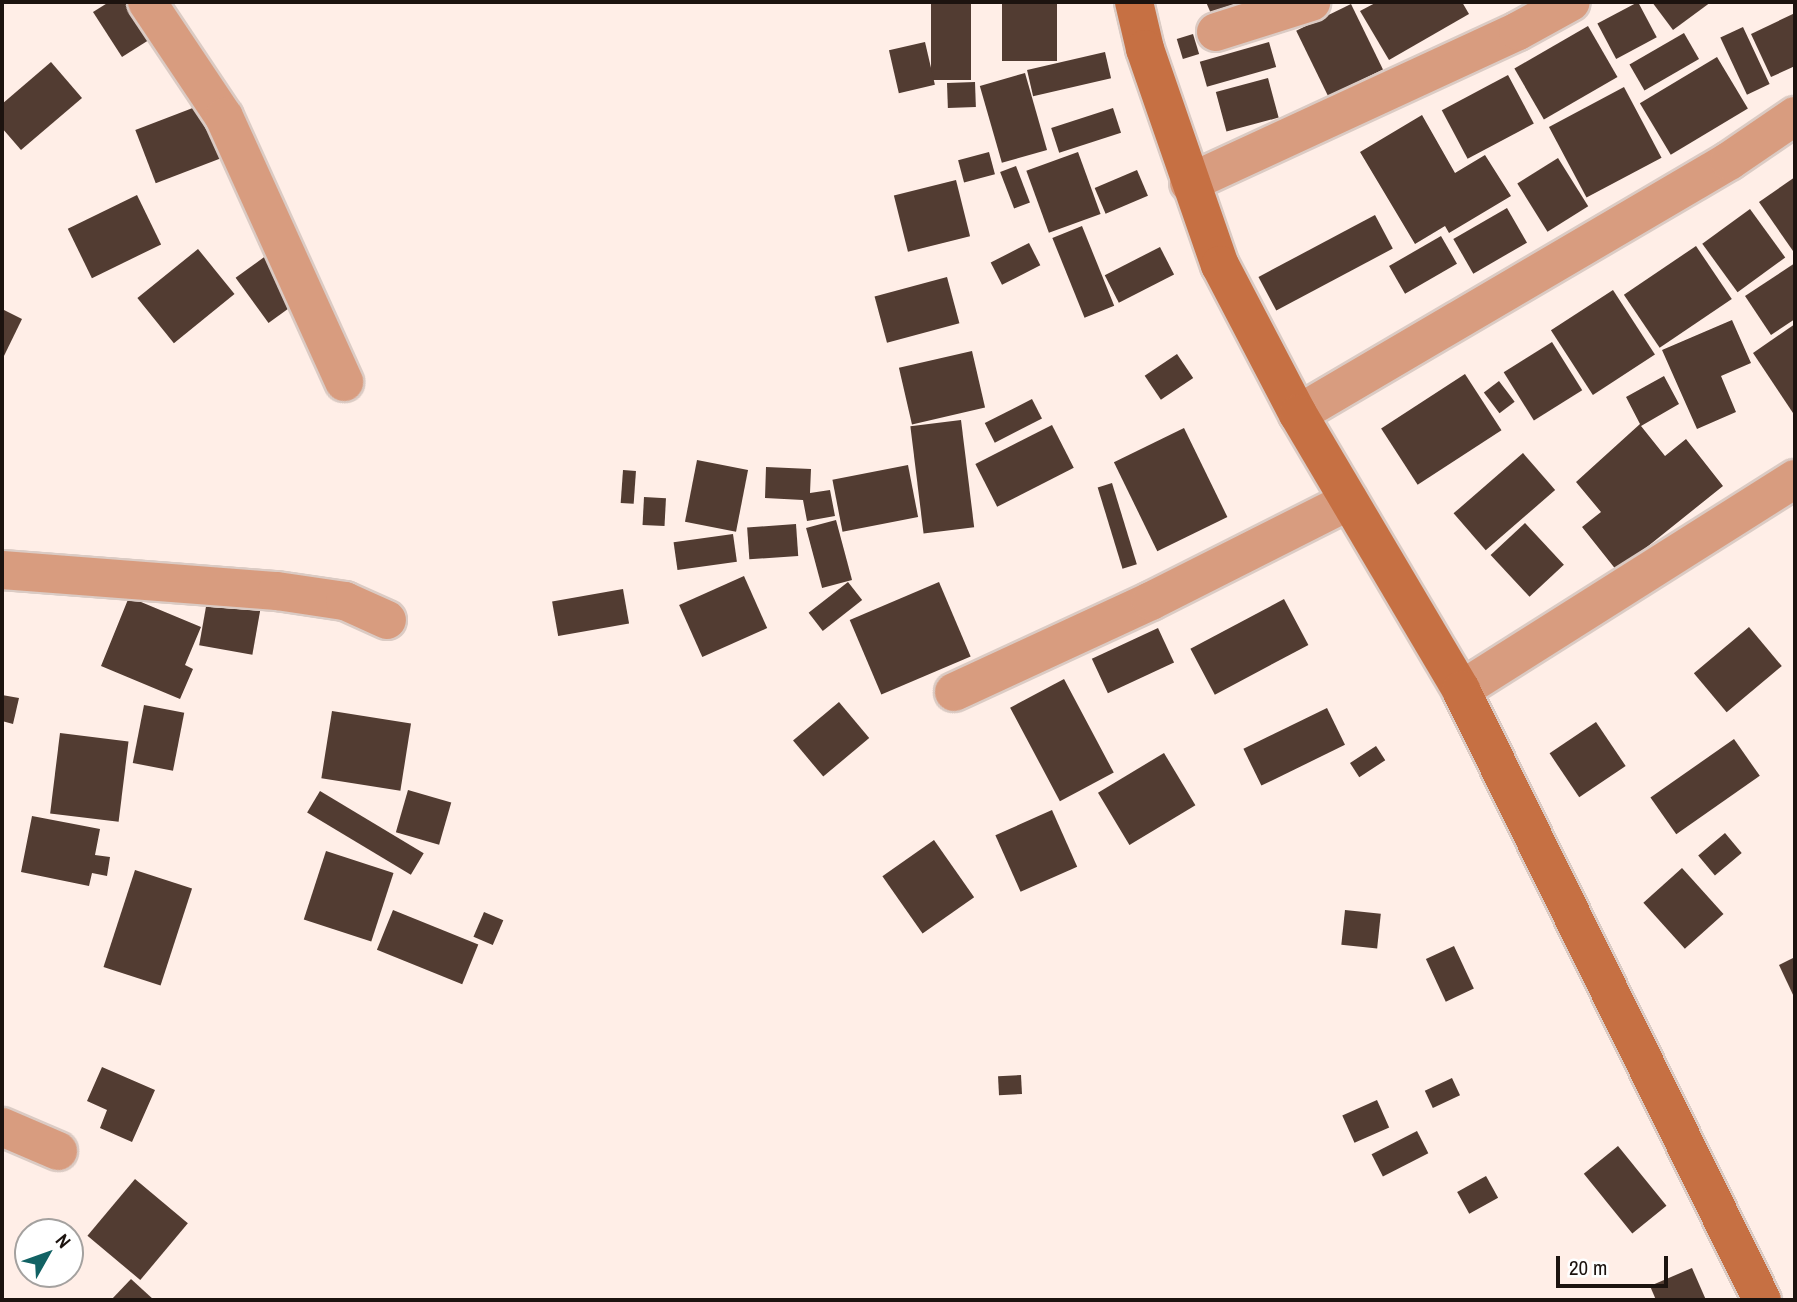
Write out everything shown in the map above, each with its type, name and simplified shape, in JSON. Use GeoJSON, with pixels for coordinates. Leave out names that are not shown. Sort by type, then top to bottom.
{"type":"FeatureCollection","features":[{"type":"Feature","properties":{"kind":"main road"},"geometry":{"type":"LineString","coordinates":[[1134,2],[1189,183],[1220,265],[1298,414],[1461,690],[1762,1300]]}},
{"type":"Feature","properties":{"kind":"street"},"geometry":{"type":"LineString","coordinates":[[147,2],[224,117],[344,382]]}},
{"type":"Feature","properties":{"kind":"street"},"geometry":{"type":"LineString","coordinates":[[1216,32],[1311,2]]}},
{"type":"Feature","properties":{"kind":"street"},"geometry":{"type":"LineString","coordinates":[[1189,183],[1518,31],[1571,2]]}},
{"type":"Feature","properties":{"kind":"street"},"geometry":{"type":"LineString","coordinates":[[1298,414],[1729,161],[1795,116]]}},
{"type":"Feature","properties":{"kind":"street"},"geometry":{"type":"LineString","coordinates":[[1461,690],[1795,479]]}},
{"type":"Feature","properties":{"kind":"street"},"geometry":{"type":"LineString","coordinates":[[954,692],[1151,601],[1349,501]]}},
{"type":"Feature","properties":{"kind":"street"},"geometry":{"type":"LineString","coordinates":[[2,570],[277,591],[345,601],[387,620]]}},
{"type":"Feature","properties":{"kind":"street"},"geometry":{"type":"LineString","coordinates":[[2,1127],[58,1151]]}},
{"type":"Feature","properties":{"kind":"building"},"geometry":{"type":"Polygon","coordinates":[[[109,2],[155,2],[171,26],[122,57],[93,12],[109,2]]]}},
{"type":"Feature","properties":{"kind":"building"},"geometry":{"type":"Polygon","coordinates":[[[931,2],[971,2],[971,80],[931,80],[931,2]]]}},
{"type":"Feature","properties":{"kind":"building"},"geometry":{"type":"Polygon","coordinates":[[[1002,2],[1057,2],[1057,61],[1002,61],[1002,2]]]}},
{"type":"Feature","properties":{"kind":"building"},"geometry":{"type":"Polygon","coordinates":[[[1206,2],[1247,2],[1212,16],[1206,2]]]}},
{"type":"Feature","properties":{"kind":"building"},"geometry":{"type":"Polygon","coordinates":[[[1377,2],[1462,2],[1469,14],[1389,60],[1360,11],[1377,2]]]}},
{"type":"Feature","properties":{"kind":"building"},"geometry":{"type":"Polygon","coordinates":[[[1638,2],[1657,37],[1616,59],[1597,24],[1638,2]]]}},
{"type":"Feature","properties":{"kind":"building"},"geometry":{"type":"Polygon","coordinates":[[[1652,2],[1711,2],[1673,30],[1652,2]]]}},
{"type":"Feature","properties":{"kind":"building"},"geometry":{"type":"Polygon","coordinates":[[[1351,4],[1383,70],[1328,96],[1296,31],[1351,4]]]}},
{"type":"Feature","properties":{"kind":"building"},"geometry":{"type":"Polygon","coordinates":[[[1795,13],[1795,66],[1771,77],[1751,34],[1795,13]]]}},
{"type":"Feature","properties":{"kind":"building"},"geometry":{"type":"Polygon","coordinates":[[[1588,26],[1618,77],[1544,120],[1514,68],[1588,26]]]}},
{"type":"Feature","properties":{"kind":"building"},"geometry":{"type":"Polygon","coordinates":[[[1743,27],[1770,84],[1747,95],[1720,38],[1743,27]]]}},
{"type":"Feature","properties":{"kind":"building"},"geometry":{"type":"Polygon","coordinates":[[[1684,33],[1699,59],[1644,90],[1629,64],[1684,33]]]}},
{"type":"Feature","properties":{"kind":"building"},"geometry":{"type":"Polygon","coordinates":[[[1193,34],[1199,54],[1183,59],[1177,39],[1193,34]]]}},
{"type":"Feature","properties":{"kind":"building"},"geometry":{"type":"Polygon","coordinates":[[[925,42],[935,85],[899,93],[889,50],[925,42]]]}},
{"type":"Feature","properties":{"kind":"building"},"geometry":{"type":"Polygon","coordinates":[[[1269,42],[1276,67],[1207,87],[1200,62],[1269,42]]]}},
{"type":"Feature","properties":{"kind":"building"},"geometry":{"type":"Polygon","coordinates":[[[1105,52],[1111,78],[1033,96],[1027,70],[1105,52]]]}},
{"type":"Feature","properties":{"kind":"building"},"geometry":{"type":"Polygon","coordinates":[[[1717,57],[1748,108],[1671,155],[1640,103],[1717,57]]]}},
{"type":"Feature","properties":{"kind":"building"},"geometry":{"type":"Polygon","coordinates":[[[51,62],[82,98],[21,150],[2,128],[2,104],[51,62]]]}},
{"type":"Feature","properties":{"kind":"building"},"geometry":{"type":"Polygon","coordinates":[[[1025,73],[1047,150],[1002,163],[980,86],[1025,73]]]}},
{"type":"Feature","properties":{"kind":"building"},"geometry":{"type":"Polygon","coordinates":[[[1508,75],[1534,124],[1468,159],[1442,110],[1508,75]]]}},
{"type":"Feature","properties":{"kind":"building"},"geometry":{"type":"Polygon","coordinates":[[[1268,78],[1279,118],[1226,132],[1216,92],[1268,78]]]}},
{"type":"Feature","properties":{"kind":"building"},"geometry":{"type":"Polygon","coordinates":[[[975,82],[976,107],[948,108],[947,83],[975,82]]]}},
{"type":"Feature","properties":{"kind":"building"},"geometry":{"type":"Polygon","coordinates":[[[1624,87],[1662,158],[1587,198],[1549,127],[1624,87]]]}},
{"type":"Feature","properties":{"kind":"building"},"geometry":{"type":"Polygon","coordinates":[[[224,96],[244,149],[156,183],[135,130],[224,96]]]}},
{"type":"Feature","properties":{"kind":"building"},"geometry":{"type":"Polygon","coordinates":[[[1113,108],[1121,133],[1059,153],[1051,128],[1113,108]]]}},
{"type":"Feature","properties":{"kind":"building"},"geometry":{"type":"Polygon","coordinates":[[[1422,115],[1455,173],[1485,155],[1511,196],[1449,233],[1445,226],[1415,244],[1360,152],[1422,115]]]}},
{"type":"Feature","properties":{"kind":"building"},"geometry":{"type":"Polygon","coordinates":[[[989,152],[995,174],[964,182],[958,160],[989,152]]]}},
{"type":"Feature","properties":{"kind":"building"},"geometry":{"type":"Polygon","coordinates":[[[1078,152],[1101,214],[1049,233],[1026,171],[1078,152]]]}},
{"type":"Feature","properties":{"kind":"building"},"geometry":{"type":"Polygon","coordinates":[[[1558,158],[1588,206],[1547,232],[1517,183],[1558,158]]]}},
{"type":"Feature","properties":{"kind":"building"},"geometry":{"type":"Polygon","coordinates":[[[1016,166],[1030,202],[1014,209],[1000,172],[1016,166]]]}},
{"type":"Feature","properties":{"kind":"building"},"geometry":{"type":"Polygon","coordinates":[[[1137,170],[1148,196],[1106,214],[1095,188],[1137,170]]]}},
{"type":"Feature","properties":{"kind":"building"},"geometry":{"type":"Polygon","coordinates":[[[1795,177],[1795,250],[1793,251],[1759,202],[1795,177]]]}},
{"type":"Feature","properties":{"kind":"building"},"geometry":{"type":"Polygon","coordinates":[[[956,180],[970,236],[908,252],[894,195],[956,180]]]}},
{"type":"Feature","properties":{"kind":"building"},"geometry":{"type":"Polygon","coordinates":[[[137,195],[161,244],[92,278],[68,229],[137,195]]]}},
{"type":"Feature","properties":{"kind":"building"},"geometry":{"type":"Polygon","coordinates":[[[1507,208],[1527,243],[1473,274],[1453,239],[1507,208]]]}},
{"type":"Feature","properties":{"kind":"building"},"geometry":{"type":"Polygon","coordinates":[[[1750,209],[1785,258],[1738,292],[1702,244],[1750,209]]]}},
{"type":"Feature","properties":{"kind":"building"},"geometry":{"type":"Polygon","coordinates":[[[1375,215],[1393,249],[1276,311],[1258,277],[1375,215]]]}},
{"type":"Feature","properties":{"kind":"building"},"geometry":{"type":"Polygon","coordinates":[[[1082,226],[1114,306],[1085,318],[1052,238],[1082,226]]]}},
{"type":"Feature","properties":{"kind":"building"},"geometry":{"type":"Polygon","coordinates":[[[1441,236],[1457,264],[1405,294],[1389,266],[1441,236]]]}},
{"type":"Feature","properties":{"kind":"building"},"geometry":{"type":"Polygon","coordinates":[[[289,239],[322,284],[269,323],[236,278],[289,239]]]}},
{"type":"Feature","properties":{"kind":"building"},"geometry":{"type":"Polygon","coordinates":[[[1029,243],[1040,265],[1002,285],[991,263],[1029,243]]]}},
{"type":"Feature","properties":{"kind":"building"},"geometry":{"type":"Polygon","coordinates":[[[1696,246],[1732,299],[1660,348],[1624,295],[1696,246]]]}},
{"type":"Feature","properties":{"kind":"building"},"geometry":{"type":"Polygon","coordinates":[[[1160,247],[1174,275],[1119,303],[1105,275],[1160,247]]]}},
{"type":"Feature","properties":{"kind":"building"},"geometry":{"type":"Polygon","coordinates":[[[198,249],[235,294],[174,343],[137,298],[198,249]]]}},
{"type":"Feature","properties":{"kind":"building"},"geometry":{"type":"Polygon","coordinates":[[[1795,263],[1795,319],[1771,335],[1745,296],[1795,263]]]}},
{"type":"Feature","properties":{"kind":"building"},"geometry":{"type":"Polygon","coordinates":[[[947,277],[959,323],[887,343],[875,296],[947,277]]]}},
{"type":"Feature","properties":{"kind":"building"},"geometry":{"type":"Polygon","coordinates":[[[1613,290],[1655,355],[1593,395],[1551,330],[1613,290]]]}},
{"type":"Feature","properties":{"kind":"building"},"geometry":{"type":"Polygon","coordinates":[[[2,309],[22,319],[2,360],[2,309]]]}},
{"type":"Feature","properties":{"kind":"building"},"geometry":{"type":"Polygon","coordinates":[[[1732,320],[1751,363],[1721,376],[1736,412],[1697,429],[1662,350],[1732,320]]]}},
{"type":"Feature","properties":{"kind":"building"},"geometry":{"type":"Polygon","coordinates":[[[1795,324],[1795,416],[1753,353],[1795,324]]]}},
{"type":"Feature","properties":{"kind":"building"},"geometry":{"type":"Polygon","coordinates":[[[1552,342],[1582,390],[1534,421],[1504,372],[1552,342]]]}},
{"type":"Feature","properties":{"kind":"building"},"geometry":{"type":"Polygon","coordinates":[[[972,351],[985,408],[912,424],[899,368],[972,351]]]}},
{"type":"Feature","properties":{"kind":"building"},"geometry":{"type":"Polygon","coordinates":[[[1177,354],[1193,378],[1161,400],[1145,376],[1177,354]]]}},
{"type":"Feature","properties":{"kind":"building"},"geometry":{"type":"Polygon","coordinates":[[[1465,374],[1501,430],[1418,485],[1381,428],[1465,374]]]}},
{"type":"Feature","properties":{"kind":"building"},"geometry":{"type":"Polygon","coordinates":[[[1664,376],[1679,404],[1641,426],[1665,456],[1686,439],[1723,486],[1617,571],[1582,527],[1601,512],[1576,482],[1640,424],[1626,397],[1664,376]]]}},
{"type":"Feature","properties":{"kind":"building"},"geometry":{"type":"Polygon","coordinates":[[[1499,381],[1515,402],[1499,413],[1484,392],[1499,381]]]}},
{"type":"Feature","properties":{"kind":"building"},"geometry":{"type":"Polygon","coordinates":[[[1032,399],[1042,419],[995,443],[985,423],[1032,399]]]}},
{"type":"Feature","properties":{"kind":"building"},"geometry":{"type":"Polygon","coordinates":[[[961,420],[974,527],[924,533],[910,426],[961,420]]]}},
{"type":"Feature","properties":{"kind":"building"},"geometry":{"type":"Polygon","coordinates":[[[1052,425],[1074,468],[997,507],[975,464],[1052,425]]]}},
{"type":"Feature","properties":{"kind":"building"},"geometry":{"type":"Polygon","coordinates":[[[1184,428],[1227,517],[1157,551],[1114,462],[1184,428]]]}},
{"type":"Feature","properties":{"kind":"building"},"geometry":{"type":"Polygon","coordinates":[[[1523,453],[1555,490],[1486,550],[1454,513],[1523,453]]]}},
{"type":"Feature","properties":{"kind":"building"},"geometry":{"type":"Polygon","coordinates":[[[697,460],[748,470],[736,532],[685,522],[697,460]]]}},
{"type":"Feature","properties":{"kind":"building"},"geometry":{"type":"Polygon","coordinates":[[[908,465],[918,517],[843,532],[832,480],[908,465]]]}},
{"type":"Feature","properties":{"kind":"building"},"geometry":{"type":"Polygon","coordinates":[[[766,467],[811,469],[810,493],[830,490],[835,516],[807,521],[803,500],[765,498],[766,467]]]}},
{"type":"Feature","properties":{"kind":"building"},"geometry":{"type":"Polygon","coordinates":[[[623,470],[636,471],[634,504],[621,503],[623,470]]]}},
{"type":"Feature","properties":{"kind":"building"},"geometry":{"type":"Polygon","coordinates":[[[1112,483],[1137,564],[1123,569],[1098,487],[1112,483]]]}},
{"type":"Feature","properties":{"kind":"building"},"geometry":{"type":"Polygon","coordinates":[[[644,497],[666,498],[665,526],[643,525],[644,497]]]}},
{"type":"Feature","properties":{"kind":"building"},"geometry":{"type":"Polygon","coordinates":[[[836,520],[852,580],[822,588],[806,528],[836,520]]]}},
{"type":"Feature","properties":{"kind":"building"},"geometry":{"type":"Polygon","coordinates":[[[1525,523],[1564,565],[1530,597],[1491,555],[1525,523]]]}},
{"type":"Feature","properties":{"kind":"building"},"geometry":{"type":"Polygon","coordinates":[[[796,524],[798,556],[749,559],[747,527],[796,524]]]}},
{"type":"Feature","properties":{"kind":"building"},"geometry":{"type":"Polygon","coordinates":[[[733,534],[737,562],[677,570],[674,542],[733,534]]]}},
{"type":"Feature","properties":{"kind":"building"},"geometry":{"type":"Polygon","coordinates":[[[744,576],[767,628],[702,657],[679,605],[744,576]]]}},
{"type":"Feature","properties":{"kind":"building"},"geometry":{"type":"Polygon","coordinates":[[[848,582],[862,600],[823,631],[809,613],[848,582]]]}},
{"type":"Feature","properties":{"kind":"building"},"geometry":{"type":"Polygon","coordinates":[[[939,582],[971,657],[881,694],[850,620],[939,582]]]}},
{"type":"Feature","properties":{"kind":"building"},"geometry":{"type":"Polygon","coordinates":[[[623,589],[629,623],[558,636],[552,602],[623,589]]]}},
{"type":"Feature","properties":{"kind":"building"},"geometry":{"type":"Polygon","coordinates":[[[129,597],[201,627],[185,665],[193,669],[180,699],[101,666],[129,597]]]}},
{"type":"Feature","properties":{"kind":"building"},"geometry":{"type":"Polygon","coordinates":[[[1284,599],[1308,645],[1215,695],[1190,649],[1284,599]]]}},
{"type":"Feature","properties":{"kind":"building"},"geometry":{"type":"Polygon","coordinates":[[[207,601],[260,610],[252,655],[199,645],[207,601]]]}},
{"type":"Feature","properties":{"kind":"building"},"geometry":{"type":"Polygon","coordinates":[[[1749,627],[1782,666],[1727,712],[1694,673],[1749,627]]]}},
{"type":"Feature","properties":{"kind":"building"},"geometry":{"type":"Polygon","coordinates":[[[1158,628],[1174,662],[1108,693],[1092,659],[1158,628]]]}},
{"type":"Feature","properties":{"kind":"building"},"geometry":{"type":"Polygon","coordinates":[[[1064,679],[1114,773],[1060,801],[1010,708],[1064,679]]]}},
{"type":"Feature","properties":{"kind":"building"},"geometry":{"type":"Polygon","coordinates":[[[2,695],[19,698],[13,724],[2,721],[2,695]]]}},
{"type":"Feature","properties":{"kind":"building"},"geometry":{"type":"Polygon","coordinates":[[[839,702],[869,738],[823,777],[793,741],[839,702]]]}},
{"type":"Feature","properties":{"kind":"building"},"geometry":{"type":"Polygon","coordinates":[[[144,705],[184,713],[173,771],[133,763],[144,705]]]}},
{"type":"Feature","properties":{"kind":"building"},"geometry":{"type":"Polygon","coordinates":[[[1327,708],[1345,745],[1261,786],[1243,749],[1327,708]]]}},
{"type":"Feature","properties":{"kind":"building"},"geometry":{"type":"Polygon","coordinates":[[[332,711],[411,724],[400,791],[321,778],[332,711]]]}},
{"type":"Feature","properties":{"kind":"building"},"geometry":{"type":"Polygon","coordinates":[[[1596,722],[1626,766],[1579,797],[1550,753],[1596,722]]]}},
{"type":"Feature","properties":{"kind":"building"},"geometry":{"type":"Polygon","coordinates":[[[60,733],[128,741],[119,822],[50,813],[60,733]]]}},
{"type":"Feature","properties":{"kind":"building"},"geometry":{"type":"Polygon","coordinates":[[[1734,739],[1760,776],[1676,834],[1650,798],[1734,739]]]}},
{"type":"Feature","properties":{"kind":"building"},"geometry":{"type":"Polygon","coordinates":[[[1376,746],[1385,760],[1359,777],[1350,763],[1376,746]]]}},
{"type":"Feature","properties":{"kind":"building"},"geometry":{"type":"Polygon","coordinates":[[[1164,753],[1195,805],[1129,845],[1098,793],[1164,753]]]}},
{"type":"Feature","properties":{"kind":"building"},"geometry":{"type":"Polygon","coordinates":[[[408,790],[451,802],[439,845],[396,832],[408,790]]]}},
{"type":"Feature","properties":{"kind":"building"},"geometry":{"type":"Polygon","coordinates":[[[320,791],[424,853],[411,875],[307,812],[320,791]]]}},
{"type":"Feature","properties":{"kind":"building"},"geometry":{"type":"Polygon","coordinates":[[[1052,810],[1077,867],[1021,892],[995,835],[1052,810]]]}},
{"type":"Feature","properties":{"kind":"building"},"geometry":{"type":"Polygon","coordinates":[[[32,816],[100,829],[95,855],[110,857],[107,876],[92,873],[89,886],[21,872],[32,816]]]}},
{"type":"Feature","properties":{"kind":"building"},"geometry":{"type":"Polygon","coordinates":[[[1725,833],[1742,853],[1715,875],[1698,855],[1725,833]]]}},
{"type":"Feature","properties":{"kind":"building"},"geometry":{"type":"Polygon","coordinates":[[[934,840],[974,897],[923,933],[882,876],[934,840]]]}},
{"type":"Feature","properties":{"kind":"building"},"geometry":{"type":"Polygon","coordinates":[[[326,851],[394,873],[371,941],[304,919],[326,851]]]}},
{"type":"Feature","properties":{"kind":"building"},"geometry":{"type":"Polygon","coordinates":[[[1682,868],[1723,914],[1685,949],[1643,903],[1682,868]]]}},
{"type":"Feature","properties":{"kind":"building"},"geometry":{"type":"Polygon","coordinates":[[[135,870],[192,889],[161,986],[103,967],[135,870]]]}},
{"type":"Feature","properties":{"kind":"building"},"geometry":{"type":"Polygon","coordinates":[[[393,910],[478,944],[462,984],[377,950],[393,910]]]}},
{"type":"Feature","properties":{"kind":"building"},"geometry":{"type":"Polygon","coordinates":[[[1345,910],[1381,914],[1377,949],[1341,945],[1345,910]]]}},
{"type":"Feature","properties":{"kind":"building"},"geometry":{"type":"Polygon","coordinates":[[[484,912],[503,920],[493,945],[473,937],[484,912]]]}},
{"type":"Feature","properties":{"kind":"building"},"geometry":{"type":"Polygon","coordinates":[[[1454,946],[1474,989],[1446,1002],[1426,959],[1454,946]]]}},
{"type":"Feature","properties":{"kind":"building"},"geometry":{"type":"Polygon","coordinates":[[[1795,957],[1795,999],[1779,965],[1795,957]]]}},
{"type":"Feature","properties":{"kind":"building"},"geometry":{"type":"Polygon","coordinates":[[[102,1067],[155,1090],[132,1142],[100,1128],[107,1110],[87,1101],[102,1067]]]}},
{"type":"Feature","properties":{"kind":"building"},"geometry":{"type":"Polygon","coordinates":[[[1021,1075],[1022,1094],[999,1095],[998,1076],[1021,1075]]]}},
{"type":"Feature","properties":{"kind":"building"},"geometry":{"type":"Polygon","coordinates":[[[1452,1078],[1460,1095],[1433,1108],[1425,1091],[1452,1078]]]}},
{"type":"Feature","properties":{"kind":"building"},"geometry":{"type":"Polygon","coordinates":[[[1377,1100],[1389,1127],[1354,1143],[1342,1115],[1377,1100]]]}},
{"type":"Feature","properties":{"kind":"building"},"geometry":{"type":"Polygon","coordinates":[[[1417,1131],[1428,1153],[1383,1176],[1372,1154],[1417,1131]]]}},
{"type":"Feature","properties":{"kind":"building"},"geometry":{"type":"Polygon","coordinates":[[[1618,1146],[1666,1206],[1632,1234],[1584,1174],[1618,1146]]]}},
{"type":"Feature","properties":{"kind":"building"},"geometry":{"type":"Polygon","coordinates":[[[1486,1176],[1498,1198],[1469,1214],[1457,1192],[1486,1176]]]}},
{"type":"Feature","properties":{"kind":"building"},"geometry":{"type":"Polygon","coordinates":[[[135,1179],[188,1223],[140,1280],[87,1236],[135,1179]]]}},
{"type":"Feature","properties":{"kind":"building"},"geometry":{"type":"Polygon","coordinates":[[[1692,1268],[1706,1300],[1656,1300],[1650,1286],[1692,1268]]]}},
{"type":"Feature","properties":{"kind":"building"},"geometry":{"type":"Polygon","coordinates":[[[131,1279],[154,1300],[111,1300],[131,1279]]]}}]}
